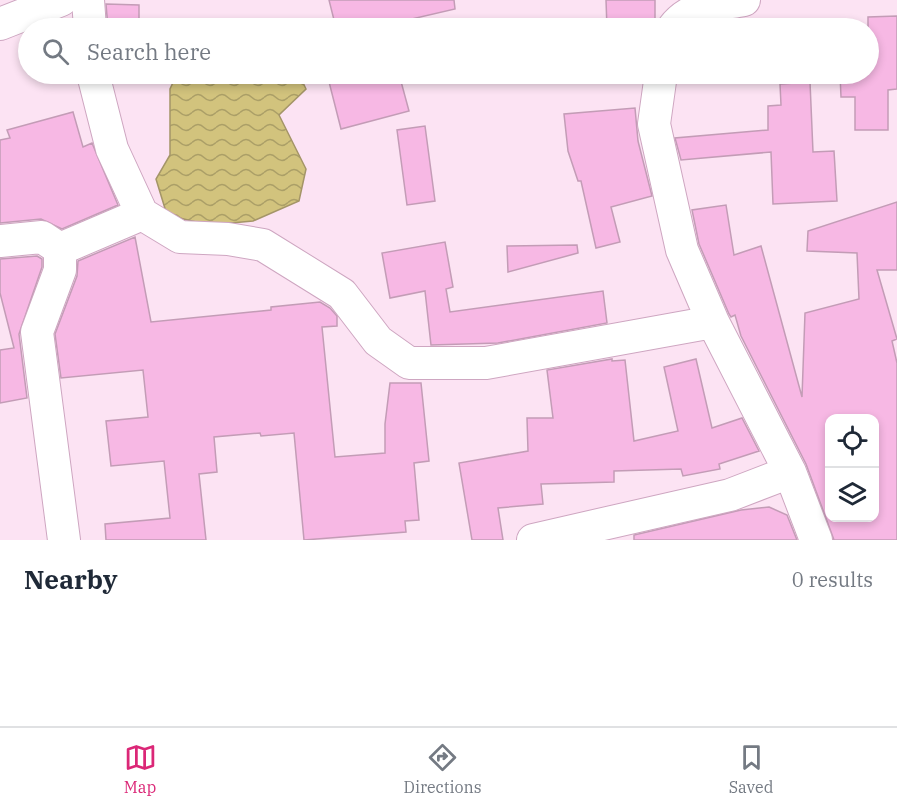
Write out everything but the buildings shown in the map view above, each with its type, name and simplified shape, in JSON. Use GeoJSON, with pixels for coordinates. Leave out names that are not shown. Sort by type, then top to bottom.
{"type":"FeatureCollection","features":[{"type":"Feature","properties":{"kind":"street"},"geometry":{"type":"LineString","coordinates":[[0,24],[61,0]]}},
{"type":"Feature","properties":{"kind":"street"},"geometry":{"type":"LineString","coordinates":[[88,0],[89,18]]}},
{"type":"Feature","properties":{"kind":"street"},"geometry":{"type":"LineString","coordinates":[[680,18],[710,6],[744,0]]}},
{"type":"Feature","properties":{"kind":"street"},"geometry":{"type":"LineString","coordinates":[[96,84],[112,149],[142,214],[180,237],[228,239],[263,245],[342,294],[378,341],[409,363],[486,363],[712,322]]}},
{"type":"Feature","properties":{"kind":"street"},"geometry":{"type":"LineString","coordinates":[[660,84],[654,124],[682,250],[712,322],[790,472],[816,540]]}},
{"type":"Feature","properties":{"kind":"street"},"geometry":{"type":"LineString","coordinates":[[60,249],[142,214]]}},
{"type":"Feature","properties":{"kind":"street"},"geometry":{"type":"LineString","coordinates":[[0,241],[42,237],[60,249]]}},
{"type":"Feature","properties":{"kind":"street"},"geometry":{"type":"LineString","coordinates":[[60,249],[60,270],[37,332],[64,540]]}},
{"type":"Feature","properties":{"kind":"street"},"geometry":{"type":"LineString","coordinates":[[533,540],[730,495],[790,472]]}},
{"type":"Feature","properties":{"kind":"water"},"geometry":{"type":"Polygon","coordinates":[[[172,84],[304,84],[306,89],[279,115],[306,169],[299,201],[253,221],[209,225],[167,215],[156,179],[170,155],[170,89],[172,84]]]}}]}
